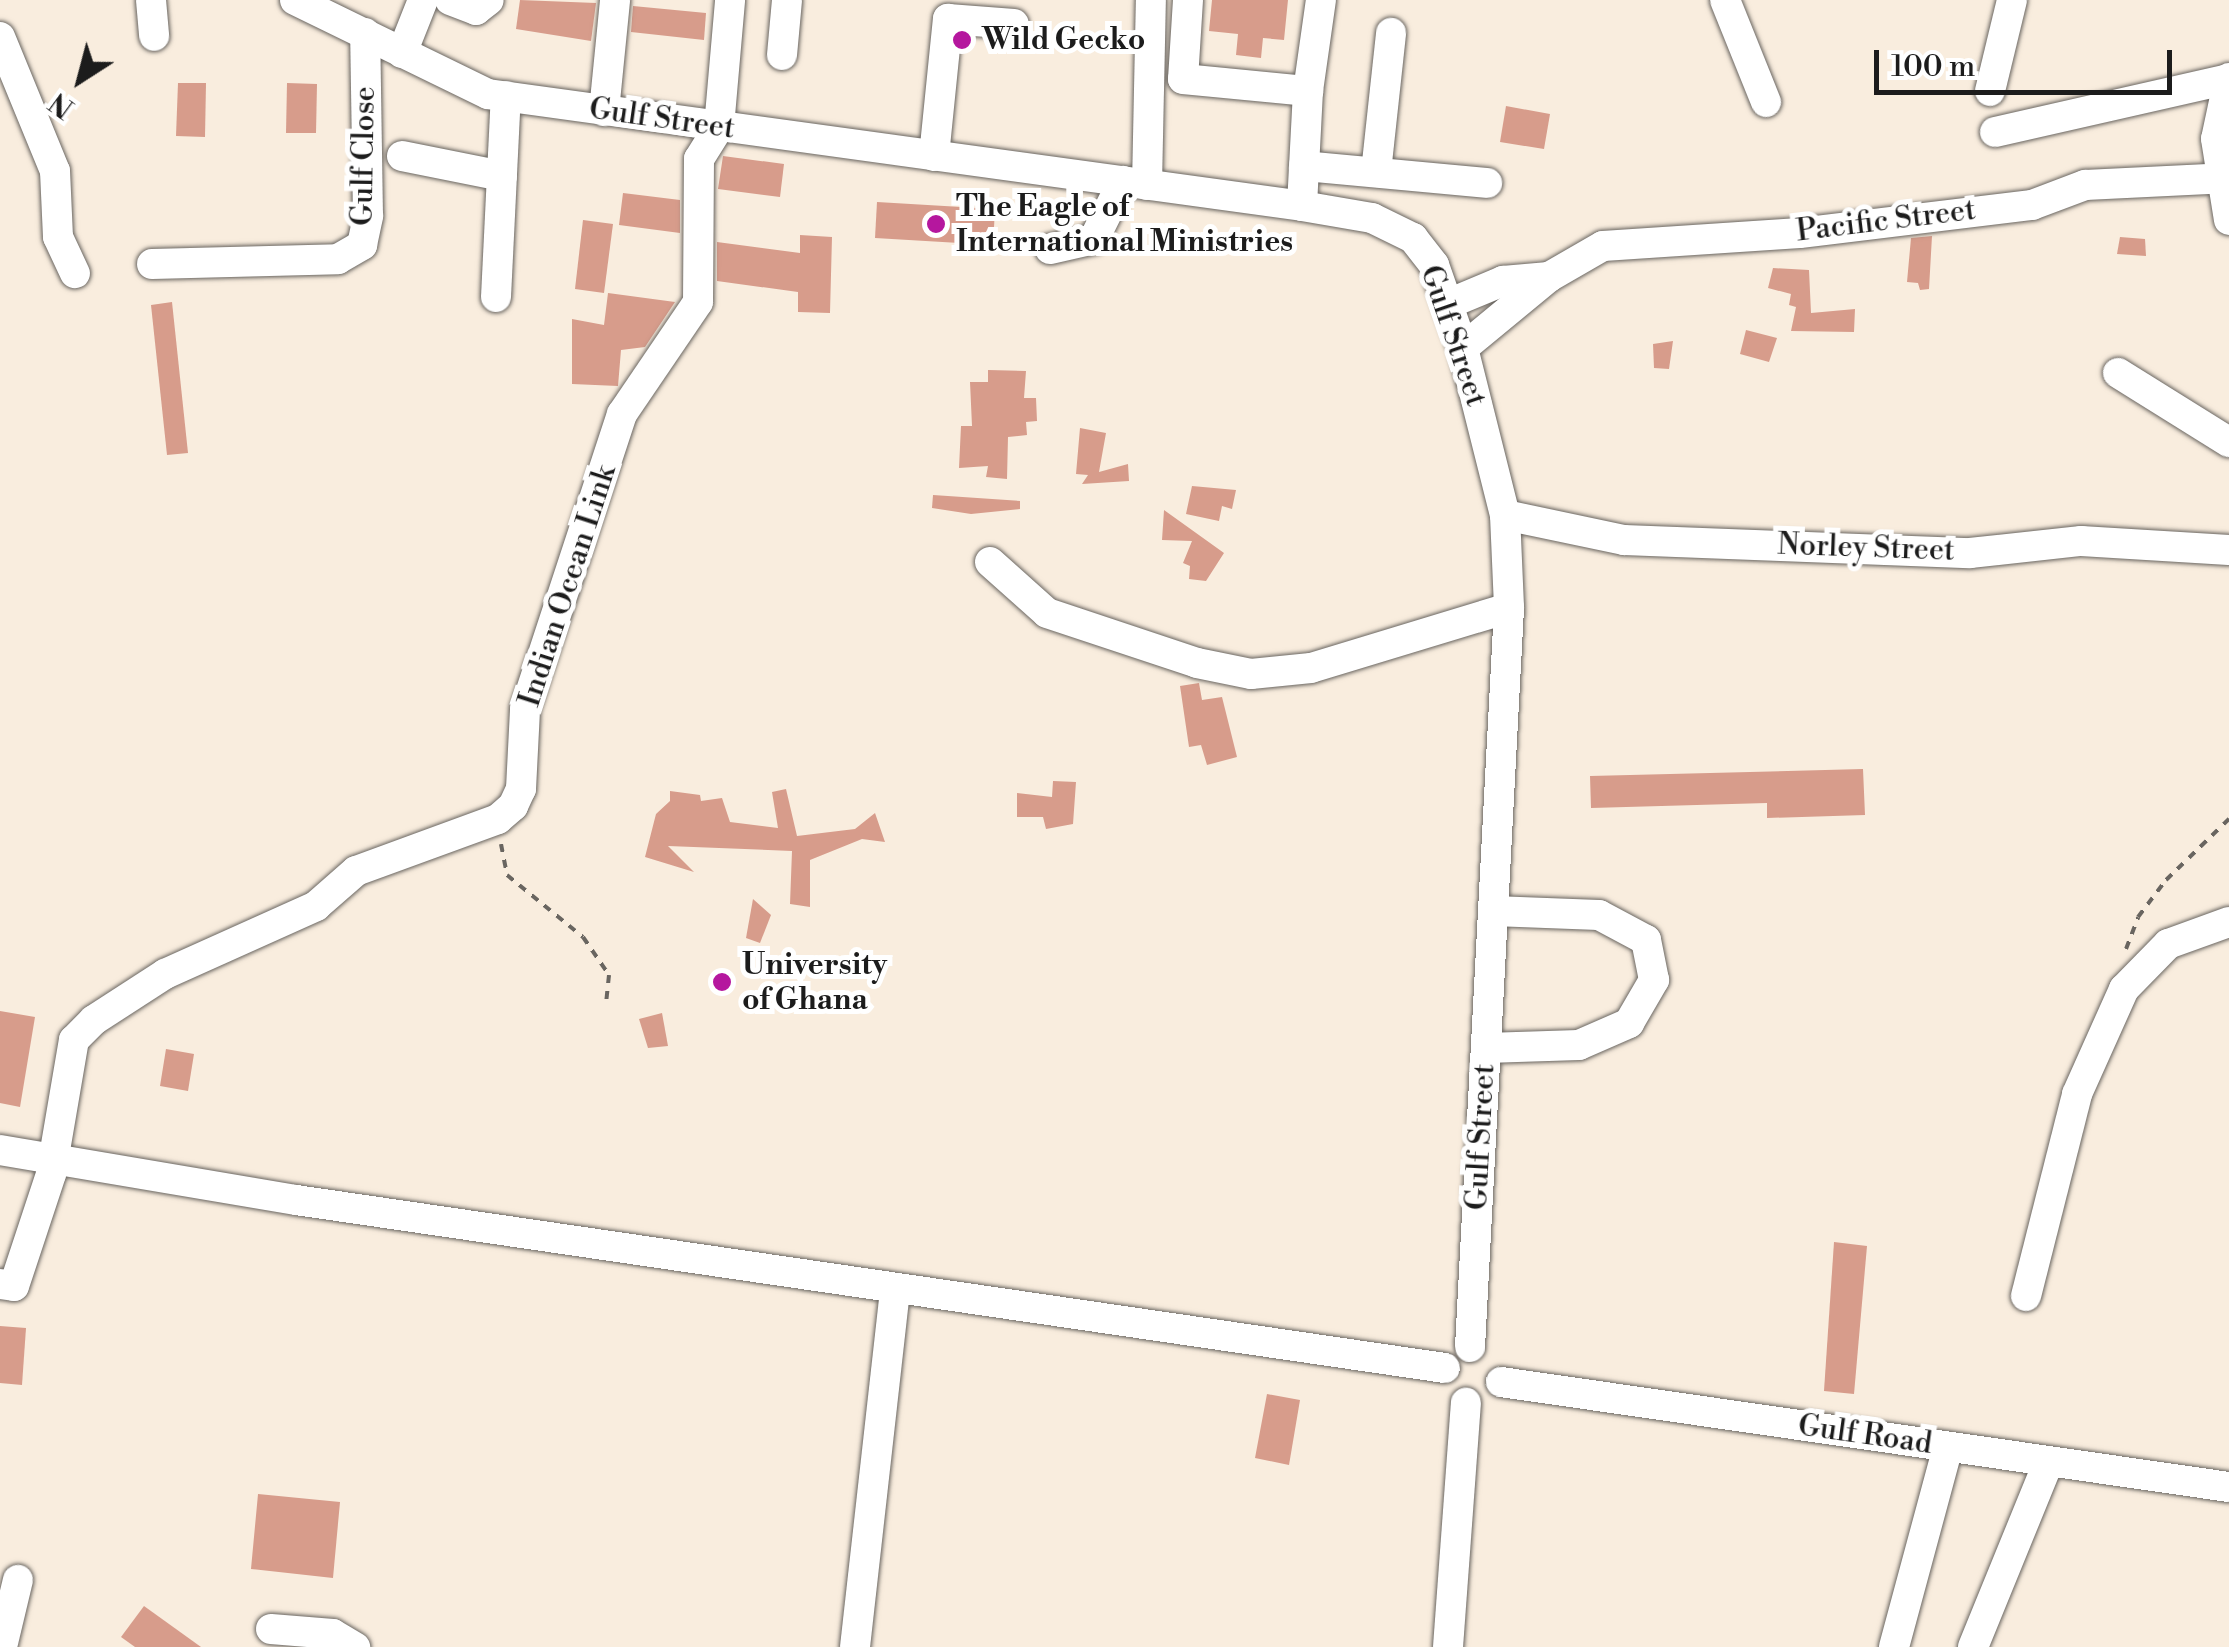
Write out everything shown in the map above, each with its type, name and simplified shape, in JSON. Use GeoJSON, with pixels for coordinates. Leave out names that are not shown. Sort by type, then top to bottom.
{"type":"FeatureCollection","features":[{"type":"Feature","properties":{"kind":"street"},"geometry":{"type":"LineString","coordinates":[[151,0],[154,36]]}},
{"type":"Feature","properties":{"kind":"street","name":"Gulf Street"},"geometry":{"type":"LineString","coordinates":[[295,0],[402,52],[506,96],[1302,206],[1396,226],[1434,265],[1463,348],[1505,514],[1509,608],[1470,1346]]}},
{"type":"Feature","properties":{"kind":"street"},"geometry":{"type":"LineString","coordinates":[[402,52],[423,0]]}},
{"type":"Feature","properties":{"kind":"street"},"geometry":{"type":"LineString","coordinates":[[450,0],[476,10],[488,0]]}},
{"type":"Feature","properties":{"kind":"street"},"geometry":{"type":"LineString","coordinates":[[604,110],[615,0]]}},
{"type":"Feature","properties":{"kind":"street","name":"Indian Ocean Link"},"geometry":{"type":"LineString","coordinates":[[498,819],[521,789],[525,710],[622,414],[698,302],[699,159],[719,127],[730,0]]}},
{"type":"Feature","properties":{"kind":"street"},"geometry":{"type":"LineString","coordinates":[[782,55],[786,0]]}},
{"type":"Feature","properties":{"kind":"street"},"geometry":{"type":"LineString","coordinates":[[1050,248],[1094,239],[1135,183],[1152,0]]}},
{"type":"Feature","properties":{"kind":"street"},"geometry":{"type":"LineString","coordinates":[[1188,0],[1183,79],[1308,91]]}},
{"type":"Feature","properties":{"kind":"street"},"geometry":{"type":"LineString","coordinates":[[1302,206],[1308,91],[1321,0]]}},
{"type":"Feature","properties":{"kind":"street"},"geometry":{"type":"LineString","coordinates":[[1726,0],[1766,102]]}},
{"type":"Feature","properties":{"kind":"street"},"geometry":{"type":"LineString","coordinates":[[1990,91],[2012,0]]}},
{"type":"Feature","properties":{"kind":"street"},"geometry":{"type":"LineString","coordinates":[[934,156],[948,19],[1014,24]]}},
{"type":"Feature","properties":{"kind":"street","name":"Gulf Close"},"geometry":{"type":"LineString","coordinates":[[152,264],[338,259],[362,245],[368,216],[366,33]]}},
{"type":"Feature","properties":{"kind":"street"},"geometry":{"type":"LineString","coordinates":[[1376,172],[1391,33]]}},
{"type":"Feature","properties":{"kind":"street"},"geometry":{"type":"LineString","coordinates":[[0,37],[55,170],[58,237],[75,273]]}},
{"type":"Feature","properties":{"kind":"street"},"geometry":{"type":"LineString","coordinates":[[1995,132],[2229,78],[2216,139],[2229,220]]}},
{"type":"Feature","properties":{"kind":"street"},"geometry":{"type":"LineString","coordinates":[[496,297],[506,96]]}},
{"type":"Feature","properties":{"kind":"street"},"geometry":{"type":"LineString","coordinates":[[402,156],[502,176]]}},
{"type":"Feature","properties":{"kind":"street"},"geometry":{"type":"LineString","coordinates":[[1304,166],[1487,183]]}},
{"type":"Feature","properties":{"kind":"street","name":"Pacific Street"},"geometry":{"type":"LineString","coordinates":[[1463,348],[1548,276],[1603,246],[1800,233],[2032,205],[2084,185],[2223,178]]}},
{"type":"Feature","properties":{"kind":"street","name":"Pacific Street"},"geometry":{"type":"LineString","coordinates":[[1448,304],[1503,281],[1548,276]]}},
{"type":"Feature","properties":{"kind":"street"},"geometry":{"type":"LineString","coordinates":[[2118,373],[2229,442]]}},
{"type":"Feature","properties":{"kind":"street","name":"Norley Street"},"geometry":{"type":"LineString","coordinates":[[1505,514],[1624,540],[1970,553],[2082,540],[2229,550]]}},
{"type":"Feature","properties":{"kind":"street"},"geometry":{"type":"LineString","coordinates":[[990,562],[1047,613],[1197,663],[1251,674],[1311,668],[1509,608]]}},
{"type":"Feature","properties":{"kind":"street"},"geometry":{"type":"LineString","coordinates":[[7,1285],[54,1161],[70,1053],[94,1020],[165,974],[316,906],[356,871],[498,819]]}},
{"type":"Feature","properties":{"kind":"street"},"geometry":{"type":"LineString","coordinates":[[1486,1048],[1578,1045],[1629,1023],[1654,980],[1646,940],[1599,915],[1493,911]]}},
{"type":"Feature","properties":{"kind":"street"},"geometry":{"type":"LineString","coordinates":[[2026,1296],[2077,1094],[2124,988],[2168,944],[2229,922]]}},
{"type":"Feature","properties":{"kind":"street"},"geometry":{"type":"LineString","coordinates":[[0,1150],[1445,1368]]}},
{"type":"Feature","properties":{"kind":"street"},"geometry":{"type":"LineString","coordinates":[[856,1647],[895,1288]]}},
{"type":"Feature","properties":{"kind":"street"},"geometry":{"type":"LineString","coordinates":[[1470,1346],[1494,1356],[1500,1382],[1484,1401],[1466,1403],[1446,1386],[1445,1368],[1454,1353],[1470,1346]]}},
{"type":"Feature","properties":{"kind":"street","name":"Gulf Road"},"geometry":{"type":"LineString","coordinates":[[1500,1382],[2229,1487]]}},
{"type":"Feature","properties":{"kind":"street"},"geometry":{"type":"LineString","coordinates":[[1448,1647],[1466,1403]]}},
{"type":"Feature","properties":{"kind":"street"},"geometry":{"type":"LineString","coordinates":[[1894,1647],[1948,1447]]}},
{"type":"Feature","properties":{"kind":"street"},"geometry":{"type":"LineString","coordinates":[[1972,1647],[2048,1462]]}},
{"type":"Feature","properties":{"kind":"street"},"geometry":{"type":"LineString","coordinates":[[2,1647],[18,1580]]}},
{"type":"Feature","properties":{"kind":"street"},"geometry":{"type":"LineString","coordinates":[[271,1629],[333,1634],[356,1647]]}},
{"type":"Feature","properties":{"kind":"path"},"geometry":{"type":"LineString","coordinates":[[498,819],[507,875],[584,937],[609,975],[606,1004]]}},
{"type":"Feature","properties":{"kind":"path"},"geometry":{"type":"LineString","coordinates":[[2124,988],[2125,952],[2138,917],[2229,819]]}},
{"type":"Feature","properties":{"kind":"building"},"geometry":{"type":"Polygon","coordinates":[[[520,0],[596,3],[591,41],[516,29],[520,0]]]}},
{"type":"Feature","properties":{"kind":"building"},"geometry":{"type":"Polygon","coordinates":[[[1212,0],[1288,0],[1284,40],[1263,38],[1261,58],[1236,55],[1238,34],[1209,31],[1212,0]]]}},
{"type":"Feature","properties":{"kind":"building"},"geometry":{"type":"Polygon","coordinates":[[[633,6],[706,13],[704,40],[631,32],[633,6]]]}},
{"type":"Feature","properties":{"kind":"building"},"geometry":{"type":"Polygon","coordinates":[[[178,83],[206,83],[205,137],[176,136],[178,83]]]}},
{"type":"Feature","properties":{"kind":"building"},"geometry":{"type":"Polygon","coordinates":[[[287,83],[317,84],[316,133],[286,133],[287,83]]]}},
{"type":"Feature","properties":{"kind":"building"},"geometry":{"type":"Polygon","coordinates":[[[1506,106],[1550,114],[1544,149],[1500,142],[1506,106]]]}},
{"type":"Feature","properties":{"kind":"building"},"geometry":{"type":"Polygon","coordinates":[[[723,156],[784,164],[780,197],[718,189],[723,156]]]}},
{"type":"Feature","properties":{"kind":"building"},"geometry":{"type":"Polygon","coordinates":[[[623,193],[680,200],[680,233],[619,225],[623,193]]]}},
{"type":"Feature","properties":{"kind":"building"},"geometry":{"type":"Polygon","coordinates":[[[877,202],[995,209],[993,245],[875,238],[877,202]]]}},
{"type":"Feature","properties":{"kind":"building"},"geometry":{"type":"Polygon","coordinates":[[[583,220],[613,224],[604,293],[575,289],[583,220]]]}},
{"type":"Feature","properties":{"kind":"building"},"geometry":{"type":"Polygon","coordinates":[[[800,235],[832,237],[830,313],[798,312],[798,292],[717,281],[717,242],[800,253],[800,235]]]}},
{"type":"Feature","properties":{"kind":"building"},"geometry":{"type":"Polygon","coordinates":[[[1932,236],[1929,289],[1920,290],[1918,283],[1907,282],[1911,238],[1932,236]]]}},
{"type":"Feature","properties":{"kind":"building"},"geometry":{"type":"Polygon","coordinates":[[[2120,237],[2145,239],[2146,256],[2117,254],[2120,237]]]}},
{"type":"Feature","properties":{"kind":"building"},"geometry":{"type":"Polygon","coordinates":[[[1773,268],[1809,270],[1811,313],[1855,309],[1854,332],[1791,331],[1796,307],[1789,305],[1791,294],[1768,288],[1773,268]]]}},
{"type":"Feature","properties":{"kind":"building"},"geometry":{"type":"Polygon","coordinates":[[[608,293],[675,302],[645,347],[621,350],[618,386],[572,384],[572,319],[604,325],[608,293]]]}},
{"type":"Feature","properties":{"kind":"building"},"geometry":{"type":"Polygon","coordinates":[[[172,302],[188,453],[167,455],[151,305],[172,302]]]}},
{"type":"Feature","properties":{"kind":"building"},"geometry":{"type":"Polygon","coordinates":[[[1746,330],[1777,338],[1769,362],[1740,354],[1746,330]]]}},
{"type":"Feature","properties":{"kind":"building"},"geometry":{"type":"Polygon","coordinates":[[[1673,341],[1669,369],[1654,368],[1653,344],[1673,341]]]}},
{"type":"Feature","properties":{"kind":"building"},"geometry":{"type":"Polygon","coordinates":[[[988,370],[1026,371],[1024,398],[1036,398],[1037,421],[1026,422],[1027,435],[1008,437],[1007,479],[986,477],[988,466],[959,468],[961,426],[972,426],[970,382],[988,382],[988,370]]]}},
{"type":"Feature","properties":{"kind":"building"},"geometry":{"type":"Polygon","coordinates":[[[1080,428],[1106,433],[1099,472],[1128,464],[1129,481],[1082,484],[1088,475],[1076,474],[1080,428]]]}},
{"type":"Feature","properties":{"kind":"building"},"geometry":{"type":"Polygon","coordinates":[[[1192,486],[1236,490],[1232,509],[1222,506],[1219,521],[1186,514],[1192,486]]]}},
{"type":"Feature","properties":{"kind":"building"},"geometry":{"type":"Polygon","coordinates":[[[933,495],[1020,501],[1020,509],[971,514],[932,508],[933,495]]]}},
{"type":"Feature","properties":{"kind":"building"},"geometry":{"type":"Polygon","coordinates":[[[1164,510],[1224,553],[1206,581],[1189,579],[1190,566],[1183,563],[1192,541],[1162,540],[1164,510]]]}},
{"type":"Feature","properties":{"kind":"building"},"geometry":{"type":"Polygon","coordinates":[[[1199,683],[1202,700],[1222,697],[1237,757],[1207,765],[1201,745],[1189,747],[1180,686],[1199,683]]]}},
{"type":"Feature","properties":{"kind":"building"},"geometry":{"type":"Polygon","coordinates":[[[1863,769],[1865,815],[1767,818],[1767,803],[1591,808],[1590,776],[1863,769]]]}},
{"type":"Feature","properties":{"kind":"building"},"geometry":{"type":"Polygon","coordinates":[[[1053,781],[1076,782],[1073,824],[1046,829],[1043,817],[1017,817],[1017,793],[1052,797],[1053,781]]]}},
{"type":"Feature","properties":{"kind":"building"},"geometry":{"type":"Polygon","coordinates":[[[786,789],[797,836],[855,829],[875,813],[885,842],[862,839],[810,860],[810,907],[790,904],[792,851],[668,846],[694,872],[645,857],[656,814],[670,801],[670,791],[700,795],[701,801],[722,798],[730,822],[778,828],[772,792],[786,789]]]}},
{"type":"Feature","properties":{"kind":"building"},"geometry":{"type":"Polygon","coordinates":[[[753,899],[771,915],[760,943],[746,938],[753,899]]]}},
{"type":"Feature","properties":{"kind":"building"},"geometry":{"type":"Polygon","coordinates":[[[0,1011],[35,1017],[20,1107],[0,1103],[0,1011]]]}},
{"type":"Feature","properties":{"kind":"building"},"geometry":{"type":"Polygon","coordinates":[[[662,1013],[668,1046],[648,1048],[639,1019],[662,1013]]]}},
{"type":"Feature","properties":{"kind":"building"},"geometry":{"type":"Polygon","coordinates":[[[166,1049],[194,1054],[188,1091],[160,1086],[166,1049]]]}},
{"type":"Feature","properties":{"kind":"building"},"geometry":{"type":"Polygon","coordinates":[[[1834,1242],[1867,1246],[1854,1394],[1824,1391],[1834,1242]]]}},
{"type":"Feature","properties":{"kind":"building"},"geometry":{"type":"Polygon","coordinates":[[[0,1326],[26,1328],[22,1385],[0,1383],[0,1326]]]}},
{"type":"Feature","properties":{"kind":"building"},"geometry":{"type":"Polygon","coordinates":[[[1267,1394],[1300,1400],[1289,1465],[1255,1458],[1267,1394]]]}},
{"type":"Feature","properties":{"kind":"building"},"geometry":{"type":"Polygon","coordinates":[[[258,1494],[340,1502],[333,1578],[251,1569],[258,1494]]]}},
{"type":"Feature","properties":{"kind":"building"},"geometry":{"type":"Polygon","coordinates":[[[144,1606],[201,1647],[135,1647],[121,1637],[144,1606]]]}},
{"type":"Feature","properties":{"kind":"place","name":"Wild Gecko"},"geometry":{"type":"Point","coordinates":[962,40]}},
{"type":"Feature","properties":{"kind":"place","name":"The Eagle of International Ministries"},"geometry":{"type":"Point","coordinates":[936,224]}},
{"type":"Feature","properties":{"kind":"place","name":"University of Ghana"},"geometry":{"type":"Point","coordinates":[722,982]}}]}
